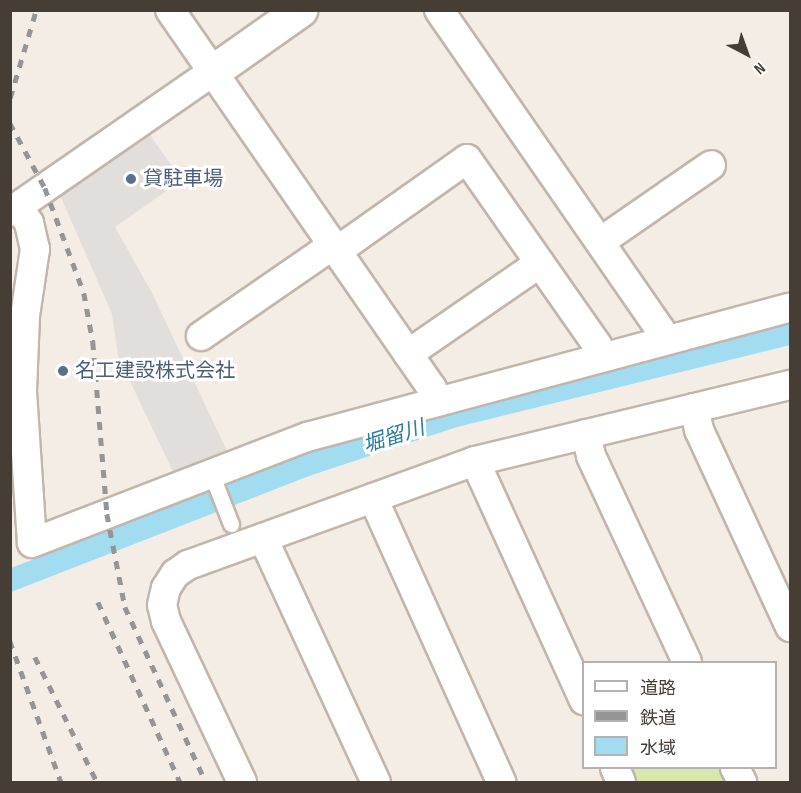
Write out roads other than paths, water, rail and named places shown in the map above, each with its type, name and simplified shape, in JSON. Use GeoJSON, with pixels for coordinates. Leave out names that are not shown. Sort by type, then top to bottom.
{"type":"FeatureCollection","features":[{"type":"Feature","properties":{"kind":"street"},"geometry":{"type":"LineString","coordinates":[[170,10],[432,388],[436,401]]}},
{"type":"Feature","properties":{"kind":"street"},"geometry":{"type":"LineString","coordinates":[[300,10],[14,210],[29,223],[35,249],[25,316],[22,373],[32,543],[213,477],[307,437],[790,308]]}},
{"type":"Feature","properties":{"kind":"street"},"geometry":{"type":"LineString","coordinates":[[440,11],[660,329],[663,341]]}},
{"type":"Feature","properties":{"kind":"street"},"geometry":{"type":"LineString","coordinates":[[201,336],[468,159],[597,345],[600,358]]}},
{"type":"Feature","properties":{"kind":"street"},"geometry":{"type":"LineString","coordinates":[[600,242],[711,165]]}},
{"type":"Feature","properties":{"kind":"street"},"geometry":{"type":"LineString","coordinates":[[408,354],[540,263]]}},
{"type":"Feature","properties":{"kind":"street"},"geometry":{"type":"LineString","coordinates":[[242,783],[166,621],[162,605],[166,588],[175,574],[188,565],[475,461],[790,385]]}},
{"type":"Feature","properties":{"kind":"street"},"geometry":{"type":"LineString","coordinates":[[694,408],[699,430],[790,627]]}},
{"type":"Feature","properties":{"kind":"street"},"geometry":{"type":"LineString","coordinates":[[586,434],[591,456],[686,661]]}},
{"type":"Feature","properties":{"kind":"street"},"geometry":{"type":"LineString","coordinates":[[475,461],[582,696]]}},
{"type":"Feature","properties":{"kind":"street"},"geometry":{"type":"LineString","coordinates":[[373,498],[501,783]]}},
{"type":"Feature","properties":{"kind":"street"},"geometry":{"type":"LineString","coordinates":[[263,538],[376,783]]}},
{"type":"Feature","properties":{"kind":"street"},"geometry":{"type":"LineString","coordinates":[[615,769],[621,783]]}},
{"type":"Feature","properties":{"kind":"street"},"geometry":{"type":"LineString","coordinates":[[735,769],[742,783]]}},
{"type":"Feature","properties":{"kind":"lane"},"geometry":{"type":"LineString","coordinates":[[213,477],[231,524]]}},
{"type":"Feature","properties":{"kind":"water","name":"堀留川"},"geometry":{"type":"Polygon","coordinates":[[[790,322],[790,345],[457,427],[309,476],[11,592],[11,568],[302,455],[475,400],[790,322]]]}},
{"type":"Feature","properties":{"kind":"railway"},"geometry":{"type":"LineString","coordinates":[[10,98],[36,10]]}},
{"type":"Feature","properties":{"kind":"railway"},"geometry":{"type":"LineString","coordinates":[[10,123],[45,188],[84,293],[93,342],[107,514],[125,607],[206,782]]}},
{"type":"Feature","properties":{"kind":"railway"},"geometry":{"type":"LineString","coordinates":[[98,602],[180,782]]}},
{"type":"Feature","properties":{"kind":"railway"},"geometry":{"type":"LineString","coordinates":[[10,641],[61,782]]}},
{"type":"Feature","properties":{"kind":"railway"},"geometry":{"type":"LineString","coordinates":[[35,657],[97,782]]}},
{"type":"Feature","properties":{"kind":"place","name":"貸駐車場"},"geometry":{"type":"Point","coordinates":[131,179]}},
{"type":"Feature","properties":{"kind":"place","name":"名工建設株式会社"},"geometry":{"type":"Point","coordinates":[63,371]}}]}
